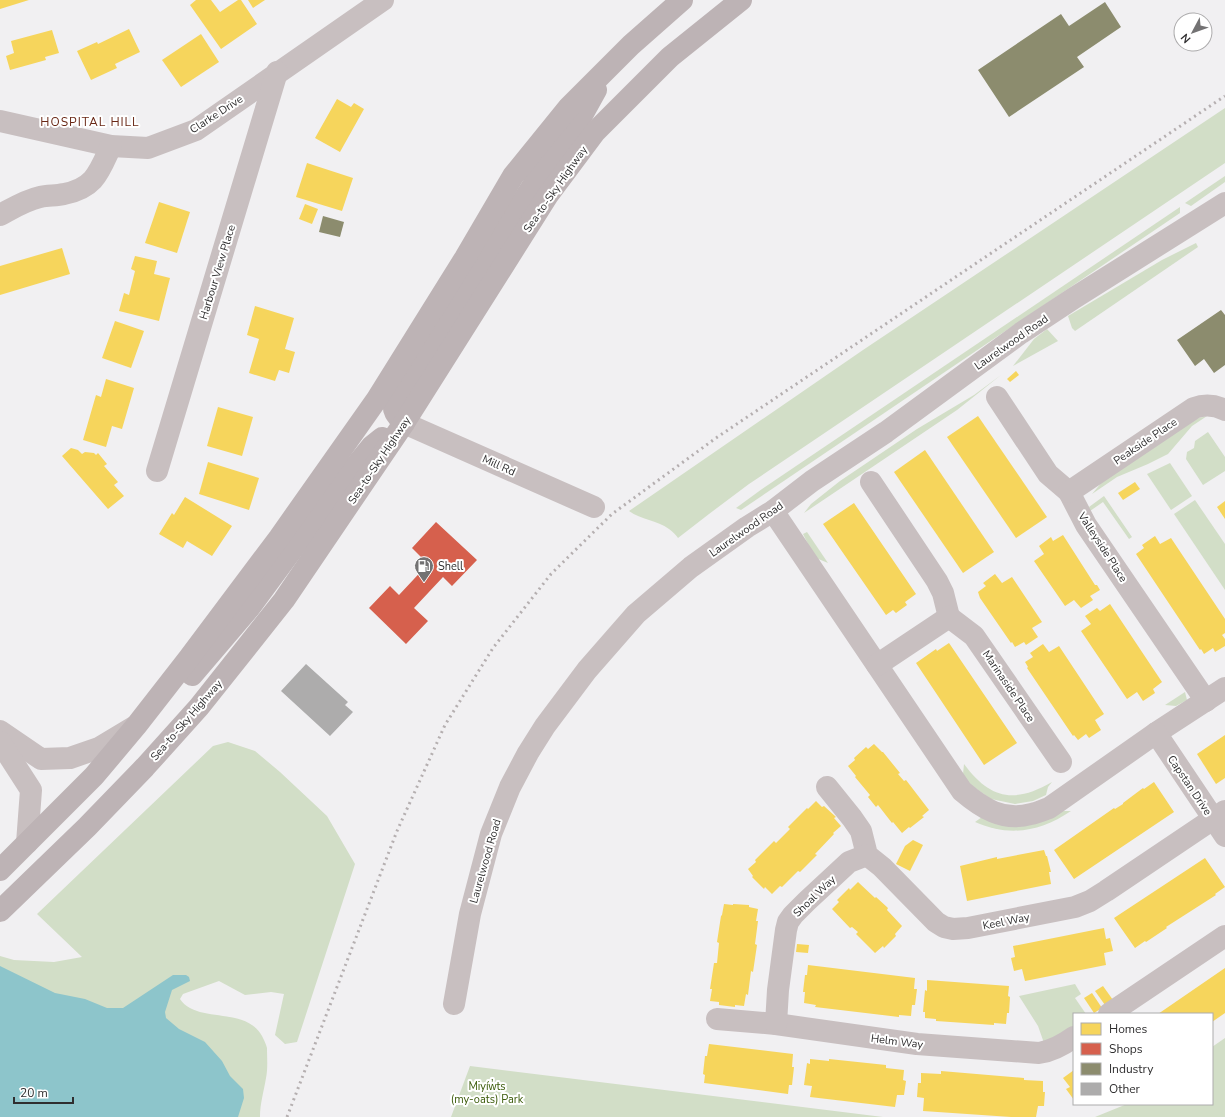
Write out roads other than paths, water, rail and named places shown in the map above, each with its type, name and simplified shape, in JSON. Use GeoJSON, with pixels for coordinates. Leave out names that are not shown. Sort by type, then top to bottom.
{"type":"FeatureCollection","features":[{"type":"Feature","properties":{"kind":"highway"},"geometry":{"type":"LineString","coordinates":[[0,870],[94,776],[136,726],[189,658],[279,538],[377,399],[465,258],[513,176],[570,107],[609,66],[682,0]]}},
{"type":"Feature","properties":{"kind":"highway","name":"Sea-to-Sky Highway"},"geometry":{"type":"LineString","coordinates":[[0,911],[88,826],[145,767],[199,707],[284,600],[404,423],[548,195],[595,132],[670,57],[741,0]]}},
{"type":"Feature","properties":{"kind":"highway"},"geometry":{"type":"LineString","coordinates":[[136,726],[192,675],[209,657],[250,607],[336,490],[372,446],[386,434],[404,423],[397,416],[394,410],[393,405],[395,400],[543,170],[575,128],[609,66]]}},
{"type":"Feature","properties":{"kind":"street","name":"Clarke Drive"},"geometry":{"type":"LineString","coordinates":[[0,121],[111,146],[148,148],[196,130],[277,72],[383,0]]}},
{"type":"Feature","properties":{"kind":"street","name":"Harbour View Place"},"geometry":{"type":"LineString","coordinates":[[157,471],[277,72]]}},
{"type":"Feature","properties":{"kind":"street"},"geometry":{"type":"LineString","coordinates":[[0,215],[27,201],[41,196],[76,191],[89,184],[98,174],[111,146]]}},
{"type":"Feature","properties":{"kind":"street","name":"Laurelwood Road"},"geometry":{"type":"LineString","coordinates":[[454,1004],[470,914],[491,834],[510,787],[545,726],[587,670],[636,614],[691,567],[747,527],[773,511],[812,481],[886,432],[1027,330],[1074,298],[1224,207]]}},
{"type":"Feature","properties":{"kind":"street","name":"Valleyside Place"},"geometry":{"type":"LineString","coordinates":[[997,397],[1048,474],[1069,492],[1086,526],[1206,701]]}},
{"type":"Feature","properties":{"kind":"street","name":"Peakside Place"},"geometry":{"type":"LineString","coordinates":[[1069,492],[1194,408],[1202,405],[1211,405],[1225,410]]}},
{"type":"Feature","properties":{"kind":"street","name":"Mill Rd"},"geometry":{"type":"LineString","coordinates":[[404,423],[594,507]]}},
{"type":"Feature","properties":{"kind":"street"},"geometry":{"type":"LineString","coordinates":[[872,482],[937,581],[943,593],[949,617],[876,665]]}},
{"type":"Feature","properties":{"kind":"street"},"geometry":{"type":"LineString","coordinates":[[773,511],[962,791],[978,804],[993,812],[1011,816],[1030,815],[1049,808],[1156,733],[1225,688]]}},
{"type":"Feature","properties":{"kind":"street","name":"Marinaside Place"},"geometry":{"type":"LineString","coordinates":[[949,617],[974,636],[1061,762]]}},
{"type":"Feature","properties":{"kind":"street"},"geometry":{"type":"LineString","coordinates":[[0,731],[41,759],[70,758],[99,748],[136,726]]}},
{"type":"Feature","properties":{"kind":"street","name":"Capstan Drive"},"geometry":{"type":"LineString","coordinates":[[1156,733],[1221,822]]}},
{"type":"Feature","properties":{"kind":"street"},"geometry":{"type":"LineString","coordinates":[[0,742],[30,790],[27,843]]}},
{"type":"Feature","properties":{"kind":"street"},"geometry":{"type":"LineString","coordinates":[[827,787],[861,831],[867,855]]}},
{"type":"Feature","properties":{"kind":"street","name":"Keel Way"},"geometry":{"type":"LineString","coordinates":[[867,855],[882,867],[936,922],[944,927],[953,929],[968,928],[1075,906],[1090,900],[1221,822]]}},
{"type":"Feature","properties":{"kind":"street","name":"Shoal Way"},"geometry":{"type":"LineString","coordinates":[[776,1024],[778,990],[788,922],[807,900],[849,862],[867,855]]}},
{"type":"Feature","properties":{"kind":"street"},"geometry":{"type":"LineString","coordinates":[[1110,1013],[1225,936]]}},
{"type":"Feature","properties":{"kind":"street","name":"Helm Way"},"geometry":{"type":"LineString","coordinates":[[717,1019],[776,1024],[917,1044],[1039,1053],[1048,1052],[1058,1048],[1073,1038]]}},
{"type":"Feature","properties":{"kind":"water"},"geometry":{"type":"Polygon","coordinates":[[[0,966],[55,993],[85,999],[107,1008],[123,1008],[173,975],[186,975],[189,977],[190,981],[172,990],[165,1012],[166,1018],[179,1029],[205,1042],[222,1061],[230,1076],[243,1089],[244,1098],[238,1117],[0,1117],[0,966]]]}},
{"type":"Feature","properties":{"kind":"railway"},"geometry":{"type":"LineString","coordinates":[[287,1117],[397,831],[445,725],[493,648],[551,574],[612,514],[716,438],[1225,96]]}},
{"type":"Feature","properties":{"kind":"place","name":"Shell"},"geometry":{"type":"Point","coordinates":[424,583]}},
{"type":"Feature","properties":{"kind":"district","name":"HOSPITAL HILL"},"geometry":{"type":"Point","coordinates":[90,122]}},
{"type":"Feature","properties":{"kind":"park label","name":"Miyíw̓ts (my-oats) Park"},"geometry":{"type":"Point","coordinates":[487,1092]}}]}
